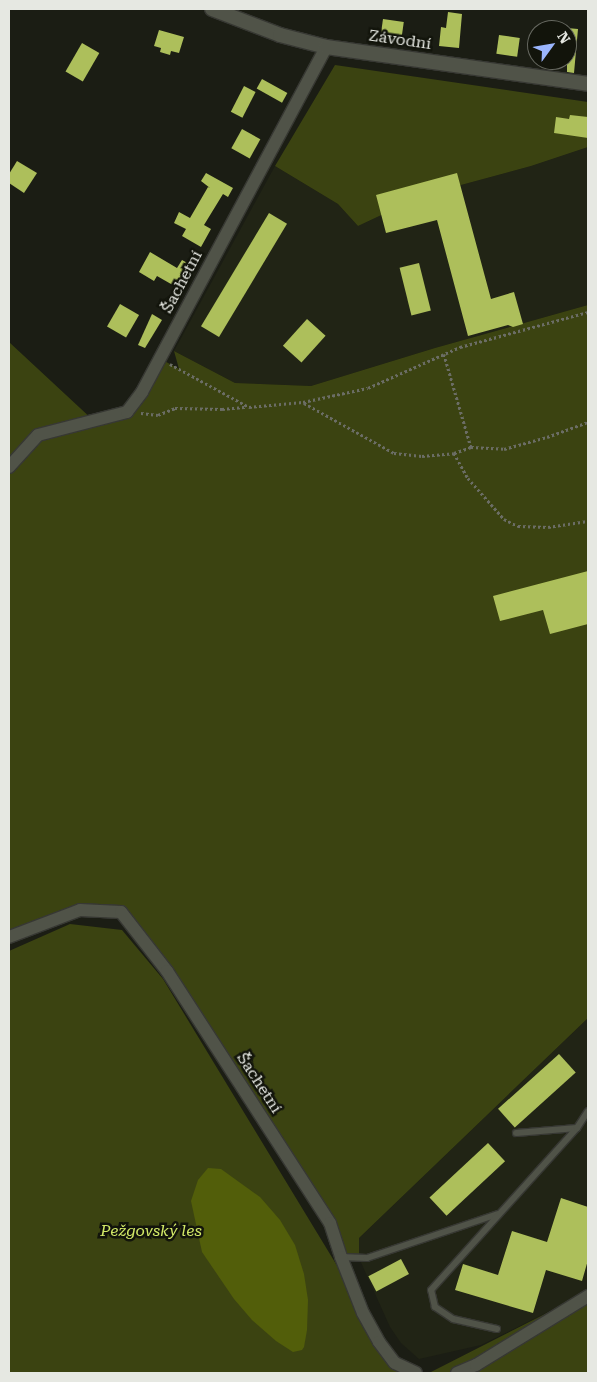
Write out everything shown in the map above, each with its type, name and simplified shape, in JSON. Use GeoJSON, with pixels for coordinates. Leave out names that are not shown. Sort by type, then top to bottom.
{"type":"FeatureCollection","features":[{"type":"Feature","properties":{"kind":"street","name":"Závodní"},"geometry":{"type":"LineString","coordinates":[[212,9],[280,35],[326,47],[588,84]]}},
{"type":"Feature","properties":{"kind":"street","name":"Šachetní"},"geometry":{"type":"LineString","coordinates":[[127,412],[160,358],[326,47]]}},
{"type":"Feature","properties":{"kind":"street"},"geometry":{"type":"LineString","coordinates":[[9,467],[38,435],[127,412]]}},
{"type":"Feature","properties":{"kind":"street","name":"Šachetní"},"geometry":{"type":"LineString","coordinates":[[9,936],[80,910],[121,912],[167,971],[330,1223],[363,1313],[379,1342],[395,1362],[416,1373]]}},
{"type":"Feature","properties":{"kind":"street"},"geometry":{"type":"LineString","coordinates":[[457,1373],[476,1365],[588,1296]]}},
{"type":"Feature","properties":{"kind":"lane"},"geometry":{"type":"LineString","coordinates":[[497,1329],[453,1319],[435,1307],[432,1290],[577,1128],[588,1111]]}},
{"type":"Feature","properties":{"kind":"lane"},"geometry":{"type":"LineString","coordinates":[[516,1133],[577,1128]]}},
{"type":"Feature","properties":{"kind":"lane"},"geometry":{"type":"LineString","coordinates":[[341,1257],[367,1258],[499,1214]]}},
{"type":"Feature","properties":{"kind":"path"},"geometry":{"type":"LineString","coordinates":[[127,412],[158,415],[175,408],[222,410],[303,402],[368,388],[460,346],[588,312]]}},
{"type":"Feature","properties":{"kind":"path"},"geometry":{"type":"LineString","coordinates":[[444,354],[471,447]]}},
{"type":"Feature","properties":{"kind":"path"},"geometry":{"type":"LineString","coordinates":[[160,358],[249,407]]}},
{"type":"Feature","properties":{"kind":"path"},"geometry":{"type":"LineString","coordinates":[[303,402],[394,453],[422,456],[454,453],[471,447],[504,450],[588,422]]}},
{"type":"Feature","properties":{"kind":"path"},"geometry":{"type":"LineString","coordinates":[[454,453],[468,478],[504,519],[511,523],[518,526],[548,528],[588,521]]}},
{"type":"Feature","properties":{"kind":"shaded area"},"geometry":{"type":"Polygon","coordinates":[[[588,147],[588,305],[435,348],[311,386],[235,383],[174,351],[275,166],[338,204],[358,226],[424,195],[531,166],[588,147]]]}},
{"type":"Feature","properties":{"kind":"shaded area"},"geometry":{"type":"Polygon","coordinates":[[[588,1018],[588,1292],[481,1345],[419,1359],[401,1343],[390,1327],[359,1258],[359,1238],[588,1018]]]}},
{"type":"Feature","properties":{"kind":"shaded area"},"geometry":{"type":"Polygon","coordinates":[[[208,1168],[221,1169],[260,1197],[280,1220],[295,1245],[304,1274],[308,1300],[307,1330],[302,1350],[293,1352],[276,1341],[252,1320],[234,1299],[202,1252],[191,1201],[198,1180],[208,1168]]]}},
{"type":"Feature","properties":{"kind":"green space"},"geometry":{"type":"Polygon","coordinates":[[[335,65],[588,102],[588,147],[531,166],[424,195],[358,226],[338,204],[275,166],[335,65]]]}},
{"type":"Feature","properties":{"kind":"green space"},"geometry":{"type":"Polygon","coordinates":[[[588,305],[588,1018],[359,1238],[359,1258],[341,1257],[330,1223],[121,912],[80,910],[9,937],[9,342],[94,421],[127,412],[159,358],[179,369],[174,351],[235,383],[311,386],[435,348],[588,305]]]}},
{"type":"Feature","properties":{"kind":"green space","name":"Pežgovský les"},"geometry":{"type":"Polygon","coordinates":[[[70,924],[122,930],[163,979],[401,1371],[429,1373],[9,1373],[9,951],[70,924]]]}},
{"type":"Feature","properties":{"kind":"green space"},"geometry":{"type":"Polygon","coordinates":[[[588,1292],[588,1373],[429,1373],[588,1292]]]}},
{"type":"Feature","properties":{"kind":"building"},"geometry":{"type":"Polygon","coordinates":[[[448,12],[462,14],[459,48],[439,46],[441,27],[446,28],[448,12]]]}},
{"type":"Feature","properties":{"kind":"building"},"geometry":{"type":"Polygon","coordinates":[[[383,19],[404,22],[401,41],[380,38],[383,19]]]}},
{"type":"Feature","properties":{"kind":"building"},"geometry":{"type":"Polygon","coordinates":[[[159,30],[184,37],[179,53],[171,51],[170,55],[160,52],[161,48],[154,46],[159,30]]]}},
{"type":"Feature","properties":{"kind":"building"},"geometry":{"type":"Polygon","coordinates":[[[499,35],[520,38],[517,57],[496,54],[499,35]]]}},
{"type":"Feature","properties":{"kind":"building"},"geometry":{"type":"Polygon","coordinates":[[[82,43],[99,53],[83,82],[66,72],[82,43]]]}},
{"type":"Feature","properties":{"kind":"building"},"geometry":{"type":"Polygon","coordinates":[[[567,70],[574,70],[574,73],[567,72],[567,70]]]}},
{"type":"Feature","properties":{"kind":"building"},"geometry":{"type":"Polygon","coordinates":[[[262,79],[287,93],[282,103],[257,89],[262,79]]]}},
{"type":"Feature","properties":{"kind":"building"},"geometry":{"type":"Polygon","coordinates":[[[244,86],[256,92],[242,118],[231,112],[244,86]]]}},
{"type":"Feature","properties":{"kind":"building"},"geometry":{"type":"Polygon","coordinates":[[[570,115],[588,117],[588,138],[554,133],[556,117],[569,119],[570,115]]]}},
{"type":"Feature","properties":{"kind":"building"},"geometry":{"type":"Polygon","coordinates":[[[242,129],[260,139],[250,158],[231,148],[242,129]]]}},
{"type":"Feature","properties":{"kind":"building"},"geometry":{"type":"Polygon","coordinates":[[[17,161],[37,173],[24,193],[9,183],[9,174],[17,161]]]}},
{"type":"Feature","properties":{"kind":"building"},"geometry":{"type":"Polygon","coordinates":[[[206,173],[233,188],[228,197],[223,194],[204,225],[211,229],[201,247],[182,236],[186,229],[174,223],[179,212],[190,218],[208,187],[210,188],[201,181],[206,173]]]}},
{"type":"Feature","properties":{"kind":"building"},"geometry":{"type":"Polygon","coordinates":[[[457,173],[491,299],[514,292],[523,324],[513,327],[508,325],[468,336],[437,220],[386,233],[376,195],[457,173]]]}},
{"type":"Feature","properties":{"kind":"building"},"geometry":{"type":"Polygon","coordinates":[[[269,213],[287,224],[219,337],[201,326],[269,213]]]}},
{"type":"Feature","properties":{"kind":"building"},"geometry":{"type":"Polygon","coordinates":[[[150,252],[177,268],[182,260],[191,265],[178,288],[157,276],[154,281],[139,272],[150,252]]]}},
{"type":"Feature","properties":{"kind":"building"},"geometry":{"type":"Polygon","coordinates":[[[419,263],[431,311],[411,315],[400,268],[419,263]]]}},
{"type":"Feature","properties":{"kind":"building"},"geometry":{"type":"Polygon","coordinates":[[[120,304],[139,315],[126,338],[107,327],[120,304]]]}},
{"type":"Feature","properties":{"kind":"building"},"geometry":{"type":"Polygon","coordinates":[[[152,314],[162,320],[145,348],[138,345],[152,314]]]}},
{"type":"Feature","properties":{"kind":"building"},"geometry":{"type":"Polygon","coordinates":[[[307,319],[326,336],[301,362],[283,346],[307,319]]]}},
{"type":"Feature","properties":{"kind":"building"},"geometry":{"type":"Polygon","coordinates":[[[588,571],[588,624],[550,634],[543,610],[500,621],[493,596],[588,571]]]}},
{"type":"Feature","properties":{"kind":"building"},"geometry":{"type":"Polygon","coordinates":[[[559,1054],[576,1073],[515,1127],[498,1109],[559,1054]]]}},
{"type":"Feature","properties":{"kind":"building"},"geometry":{"type":"Polygon","coordinates":[[[488,1143],[505,1161],[447,1216],[429,1198],[488,1143]]]}},
{"type":"Feature","properties":{"kind":"building"},"geometry":{"type":"Polygon","coordinates":[[[561,1198],[588,1207],[588,1260],[582,1281],[546,1270],[533,1313],[455,1290],[463,1264],[498,1275],[512,1231],[547,1242],[561,1198]]]}},
{"type":"Feature","properties":{"kind":"building"},"geometry":{"type":"Polygon","coordinates":[[[401,1259],[409,1274],[376,1291],[368,1276],[401,1259]]]}}]}
